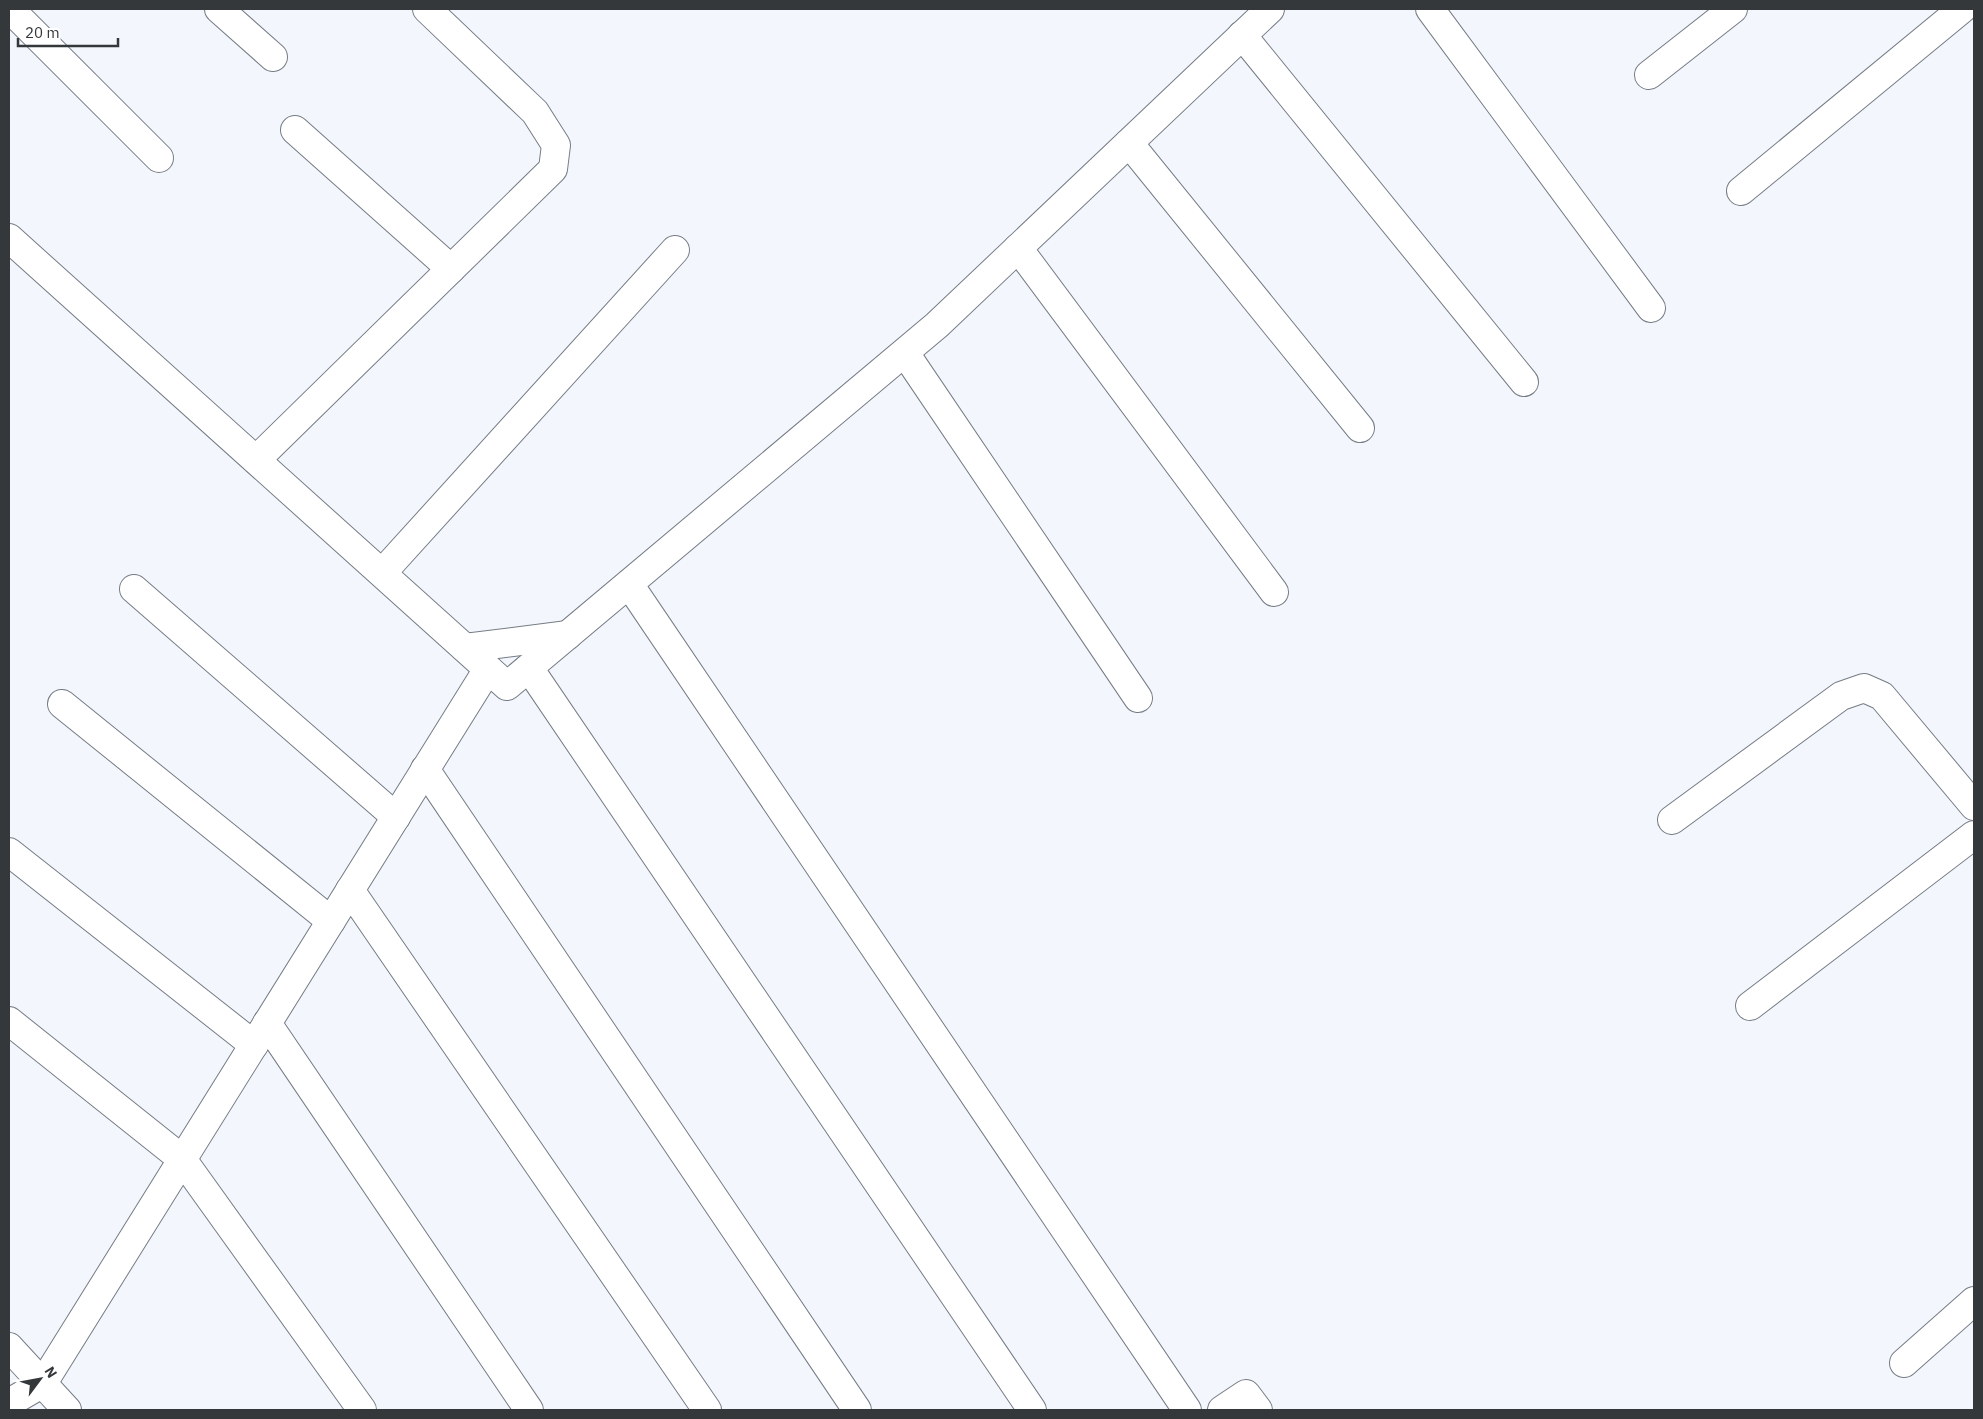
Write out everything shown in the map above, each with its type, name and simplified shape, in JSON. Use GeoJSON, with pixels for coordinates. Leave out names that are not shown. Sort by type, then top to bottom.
{"type":"FeatureCollection","features":[{"type":"Feature","properties":{"kind":"street"},"geometry":{"type":"LineString","coordinates":[[10,9],[159,158]]}},
{"type":"Feature","properties":{"kind":"street"},"geometry":{"type":"LineString","coordinates":[[219,9],[273,57]]}},
{"type":"Feature","properties":{"kind":"street"},"geometry":{"type":"LineString","coordinates":[[256,460],[554,169],[556,145],[535,112],[427,9]]}},
{"type":"Feature","properties":{"kind":"street"},"geometry":{"type":"LineString","coordinates":[[9,238],[507,686],[937,325],[1270,9]]}},
{"type":"Feature","properties":{"kind":"street"},"geometry":{"type":"LineString","coordinates":[[1430,9],[1651,308]]}},
{"type":"Feature","properties":{"kind":"street"},"geometry":{"type":"LineString","coordinates":[[1649,75],[1733,9]]}},
{"type":"Feature","properties":{"kind":"street"},"geometry":{"type":"LineString","coordinates":[[1741,191],[1962,9]]}},
{"type":"Feature","properties":{"kind":"street"},"geometry":{"type":"LineString","coordinates":[[1242,35],[1524,382]]}},
{"type":"Feature","properties":{"kind":"street"},"geometry":{"type":"LineString","coordinates":[[295,130],[452,269]]}},
{"type":"Feature","properties":{"kind":"street"},"geometry":{"type":"LineString","coordinates":[[1129,143],[1360,428]]}},
{"type":"Feature","properties":{"kind":"street"},"geometry":{"type":"LineString","coordinates":[[1018,248],[1274,592]]}},
{"type":"Feature","properties":{"kind":"street"},"geometry":{"type":"LineString","coordinates":[[382,573],[675,250]]}},
{"type":"Feature","properties":{"kind":"street"},"geometry":{"type":"LineString","coordinates":[[904,353],[1138,698]]}},
{"type":"Feature","properties":{"kind":"street"},"geometry":{"type":"LineString","coordinates":[[629,584],[1186,1410]]}},
{"type":"Feature","properties":{"kind":"street"},"geometry":{"type":"LineString","coordinates":[[134,589],[396,817]]}},
{"type":"Feature","properties":{"kind":"street"},"geometry":{"type":"LineString","coordinates":[[465,648],[568,635]]}},
{"type":"Feature","properties":{"kind":"street"},"geometry":{"type":"LineString","coordinates":[[528,668],[1032,1410]]}},
{"type":"Feature","properties":{"kind":"street"},"geometry":{"type":"LineString","coordinates":[[9,1404],[43,1383],[488,669]]}},
{"type":"Feature","properties":{"kind":"street"},"geometry":{"type":"LineString","coordinates":[[1672,820],[1841,696],[1864,688],[1882,696],[1974,806]]}},
{"type":"Feature","properties":{"kind":"street"},"geometry":{"type":"LineString","coordinates":[[62,704],[331,921]]}},
{"type":"Feature","properties":{"kind":"street"},"geometry":{"type":"LineString","coordinates":[[425,769],[858,1410]]}},
{"type":"Feature","properties":{"kind":"street"},"geometry":{"type":"LineString","coordinates":[[1750,1006],[1974,835]]}},
{"type":"Feature","properties":{"kind":"street"},"geometry":{"type":"LineString","coordinates":[[9,852],[261,1034],[529,1410]]}},
{"type":"Feature","properties":{"kind":"street"},"geometry":{"type":"LineString","coordinates":[[350,890],[707,1410]]}},
{"type":"Feature","properties":{"kind":"street"},"geometry":{"type":"LineString","coordinates":[[9,1021],[182,1159],[362,1410]]}},
{"type":"Feature","properties":{"kind":"street"},"geometry":{"type":"LineString","coordinates":[[1904,1363],[1974,1301]]}},
{"type":"Feature","properties":{"kind":"street"},"geometry":{"type":"LineString","coordinates":[[9,1347],[67,1410]]}},
{"type":"Feature","properties":{"kind":"street"},"geometry":{"type":"LineString","coordinates":[[1222,1410],[1246,1394],[1258,1410]]}}]}
